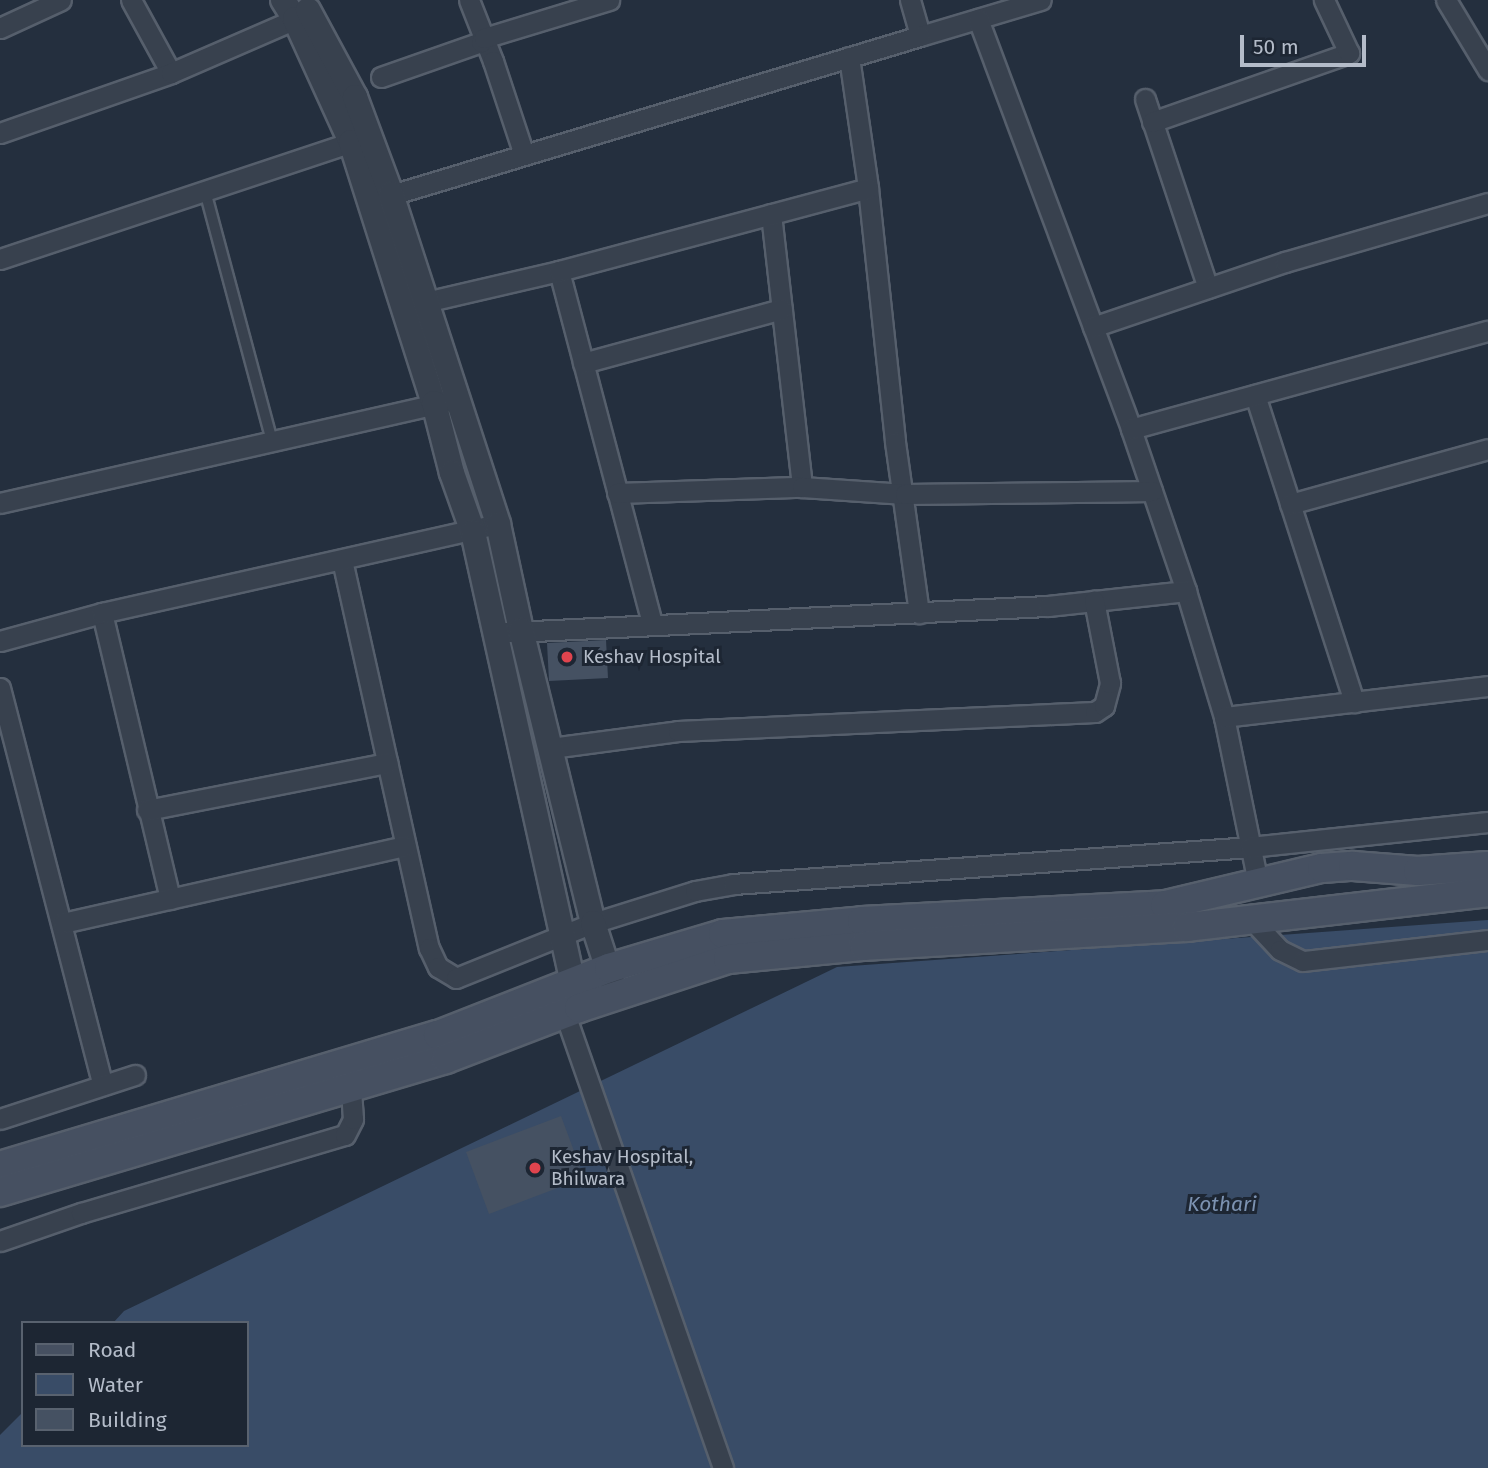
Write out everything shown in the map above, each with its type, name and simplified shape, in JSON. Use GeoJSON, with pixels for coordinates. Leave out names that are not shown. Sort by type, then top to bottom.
{"type":"FeatureCollection","features":[{"type":"Feature","properties":{"kind":"main road"},"geometry":{"type":"LineString","coordinates":[[0,1192],[446,1059],[572,1001],[608,968],[736,933],[862,921],[1165,905],[1322,868],[1353,866],[1418,871],[1488,866]]}},
{"type":"Feature","properties":{"kind":"main road"},"geometry":{"type":"LineString","coordinates":[[0,1166],[438,1035],[572,1001],[616,996],[728,959],[789,951],[1175,928],[1488,892]]}},
{"type":"Feature","properties":{"kind":"street"},"geometry":{"type":"LineString","coordinates":[[0,28],[61,0]]}},
{"type":"Feature","properties":{"kind":"street"},"geometry":{"type":"LineString","coordinates":[[131,0],[171,73]]}},
{"type":"Feature","properties":{"kind":"street"},"geometry":{"type":"LineString","coordinates":[[468,0],[484,38],[524,155]]}},
{"type":"Feature","properties":{"kind":"street"},"geometry":{"type":"LineString","coordinates":[[381,77],[583,4],[609,0]]}},
{"type":"Feature","properties":{"kind":"street"},"geometry":{"type":"LineString","coordinates":[[910,0],[920,36]]}},
{"type":"Feature","properties":{"kind":"street"},"geometry":{"type":"LineString","coordinates":[[381,198],[1041,0]]}},
{"type":"Feature","properties":{"kind":"street"},"geometry":{"type":"LineString","coordinates":[[1152,122],[1349,53],[1324,0]]}},
{"type":"Feature","properties":{"kind":"street"},"geometry":{"type":"LineString","coordinates":[[1446,0],[1488,70]]}},
{"type":"Feature","properties":{"kind":"street"},"geometry":{"type":"LineString","coordinates":[[0,133],[171,73],[294,6]]}},
{"type":"Feature","properties":{"kind":"street"},"geometry":{"type":"LineString","coordinates":[[294,6],[351,142],[381,198],[425,302],[446,402],[452,473],[473,532],[493,633],[525,757],[572,1001],[723,1468]]}},
{"type":"Feature","properties":{"kind":"street"},"geometry":{"type":"LineString","coordinates":[[294,6],[355,97],[381,198],[446,402],[498,524],[521,630],[593,923],[616,996]]}},
{"type":"Feature","properties":{"kind":"street"},"geometry":{"type":"LineString","coordinates":[[978,19],[1131,429],[1186,591],[1224,717],[1258,883]]}},
{"type":"Feature","properties":{"kind":"street"},"geometry":{"type":"LineString","coordinates":[[849,57],[868,188],[895,442],[905,494],[919,613]]}},
{"type":"Feature","properties":{"kind":"street"},"geometry":{"type":"LineString","coordinates":[[1145,99],[1208,288]]}},
{"type":"Feature","properties":{"kind":"street"},"geometry":{"type":"LineString","coordinates":[[0,259],[351,142]]}},
{"type":"Feature","properties":{"kind":"street"},"geometry":{"type":"LineString","coordinates":[[425,302],[559,271],[868,188]]}},
{"type":"Feature","properties":{"kind":"street"},"geometry":{"type":"LineString","coordinates":[[1093,327],[1208,288],[1488,203]]}},
{"type":"Feature","properties":{"kind":"street"},"geometry":{"type":"LineString","coordinates":[[771,214],[802,487]]}},
{"type":"Feature","properties":{"kind":"street"},"geometry":{"type":"LineString","coordinates":[[559,271],[652,624]]}},
{"type":"Feature","properties":{"kind":"street"},"geometry":{"type":"LineString","coordinates":[[583,363],[782,309]]}},
{"type":"Feature","properties":{"kind":"street"},"geometry":{"type":"LineString","coordinates":[[1131,429],[1488,331]]}},
{"type":"Feature","properties":{"kind":"street"},"geometry":{"type":"LineString","coordinates":[[1255,396],[1354,702]]}},
{"type":"Feature","properties":{"kind":"street"},"geometry":{"type":"LineString","coordinates":[[0,503],[446,402]]}},
{"type":"Feature","properties":{"kind":"street"},"geometry":{"type":"LineString","coordinates":[[1290,504],[1488,449]]}},
{"type":"Feature","properties":{"kind":"street"},"geometry":{"type":"LineString","coordinates":[[617,493],[802,487],[905,494],[1152,491]]}},
{"type":"Feature","properties":{"kind":"street"},"geometry":{"type":"LineString","coordinates":[[0,641],[102,613],[473,532],[498,524]]}},
{"type":"Feature","properties":{"kind":"street"},"geometry":{"type":"LineString","coordinates":[[342,560],[429,948],[438,967],[449,976],[465,977],[593,923],[695,891],[761,881],[1250,847],[1488,822]]}},
{"type":"Feature","properties":{"kind":"street"},"geometry":{"type":"LineString","coordinates":[[493,633],[919,613],[1094,601],[1186,591]]}},
{"type":"Feature","properties":{"kind":"street"},"geometry":{"type":"LineString","coordinates":[[551,748],[678,731],[1095,712],[1104,706],[1110,683],[1094,601]]}},
{"type":"Feature","properties":{"kind":"street"},"geometry":{"type":"LineString","coordinates":[[102,613],[170,900]]}},
{"type":"Feature","properties":{"kind":"street"},"geometry":{"type":"LineString","coordinates":[[1224,717],[1488,686]]}},
{"type":"Feature","properties":{"kind":"street"},"geometry":{"type":"LineString","coordinates":[[0,688],[103,1085]]}},
{"type":"Feature","properties":{"kind":"street"},"geometry":{"type":"LineString","coordinates":[[147,810],[387,763]]}},
{"type":"Feature","properties":{"kind":"street"},"geometry":{"type":"LineString","coordinates":[[63,923],[405,846]]}},
{"type":"Feature","properties":{"kind":"street"},"geometry":{"type":"LineString","coordinates":[[1251,919],[1280,950],[1303,961],[1318,962],[1488,940]]}},
{"type":"Feature","properties":{"kind":"street"},"geometry":{"type":"LineString","coordinates":[[0,1119],[135,1075]]}},
{"type":"Feature","properties":{"kind":"street"},"geometry":{"type":"LineString","coordinates":[[0,1241],[81,1213],[345,1135],[353,1119],[351,1087]]}},
{"type":"Feature","properties":{"kind":"lane"},"geometry":{"type":"LineString","coordinates":[[205,191],[272,441]]}},
{"type":"Feature","properties":{"kind":"water","name":"Kothari"},"geometry":{"type":"Polygon","coordinates":[[[1488,920],[1488,1468],[0,1468],[0,1435],[21,1414],[21,1447],[248,1447],[248,1321],[115,1321],[124,1311],[837,967],[1488,920]]]}},
{"type":"Feature","properties":{"kind":"building"},"geometry":{"type":"Polygon","coordinates":[[[606,640],[608,678],[549,681],[547,643],[606,640]]]}},
{"type":"Feature","properties":{"kind":"building"},"geometry":{"type":"Polygon","coordinates":[[[561,1116],[584,1178],[489,1214],[466,1152],[561,1116]]]}},
{"type":"Feature","properties":{"kind":"place","name":"Keshav Hospital"},"geometry":{"type":"Point","coordinates":[567,657]}},
{"type":"Feature","properties":{"kind":"place","name":"Keshav Hospital, Bhilwara"},"geometry":{"type":"Point","coordinates":[535,1168]}}]}
